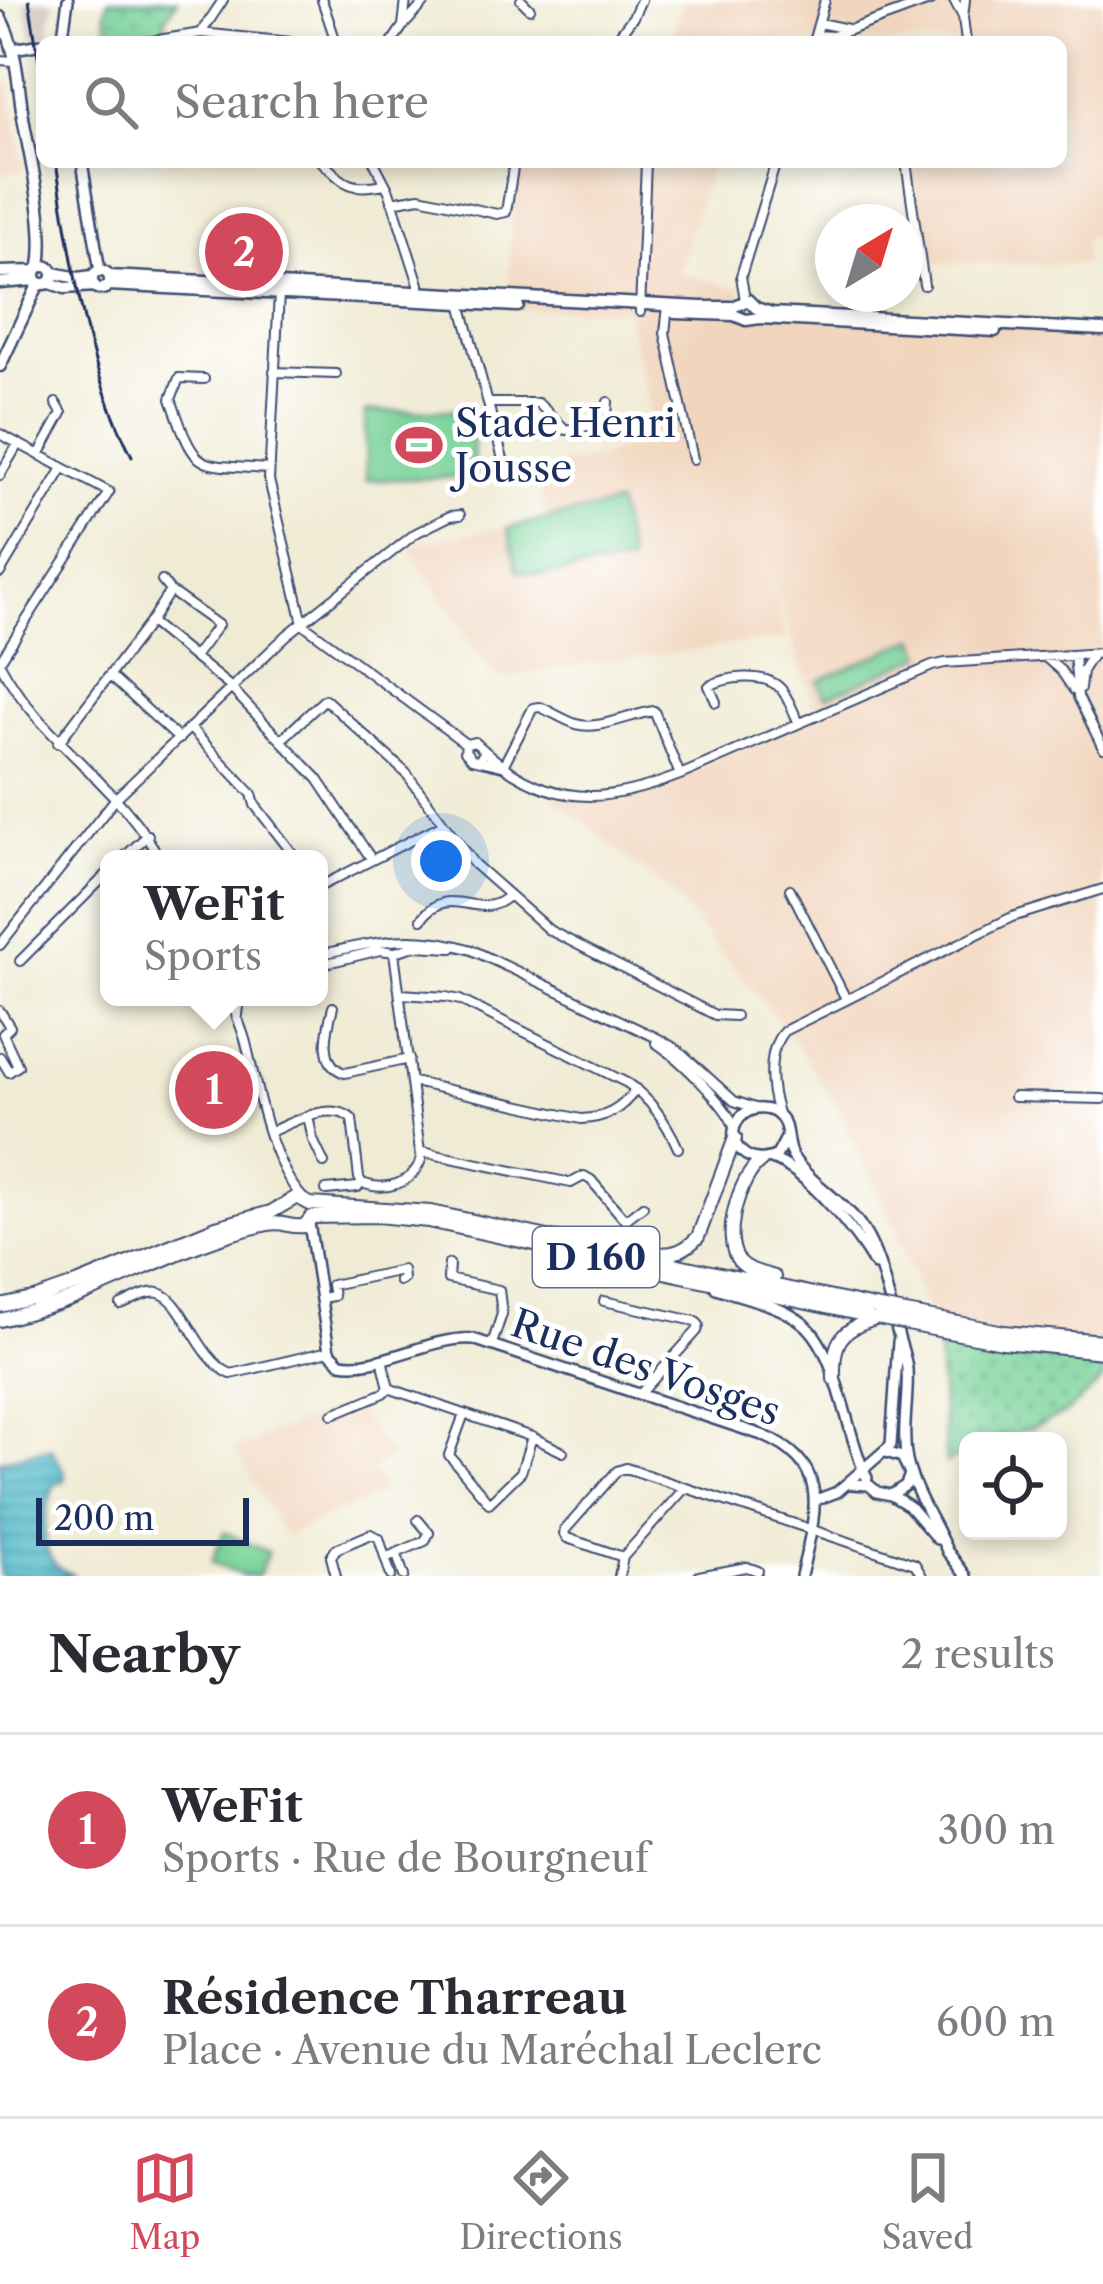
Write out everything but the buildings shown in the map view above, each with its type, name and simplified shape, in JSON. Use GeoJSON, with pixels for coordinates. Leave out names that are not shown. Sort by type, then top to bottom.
{"type":"FeatureCollection","features":[{"type":"Feature","properties":{"kind":"main road"},"geometry":{"type":"LineString","coordinates":[[0,17],[14,55],[47,242],[44,276],[0,366]]}},
{"type":"Feature","properties":{"kind":"main road"},"geometry":{"type":"LineString","coordinates":[[0,272],[1103,333]]}},
{"type":"Feature","properties":{"kind":"main road"},"geometry":{"type":"LineString","coordinates":[[0,283],[44,276]]}},
{"type":"Feature","properties":{"kind":"main road"},"geometry":{"type":"LineString","coordinates":[[23,321],[44,276]]}},
{"type":"Feature","properties":{"kind":"main road"},"geometry":{"type":"LineString","coordinates":[[14,284],[30,303]]}},
{"type":"Feature","properties":{"kind":"main road"},"geometry":{"type":"LineString","coordinates":[[595,1245],[661,1254],[688,1247],[705,1226],[735,1134]]}},
{"type":"Feature","properties":{"kind":"main road"},"geometry":{"type":"LineString","coordinates":[[766,1160],[748,1174],[731,1226],[730,1244],[736,1258],[748,1269],[838,1298]]}},
{"type":"Feature","properties":{"kind":"main road","name":"D 160"},"geometry":{"type":"LineString","coordinates":[[0,1306],[76,1285],[215,1227],[271,1212],[431,1212],[838,1298],[876,1312]]}},
{"type":"Feature","properties":{"kind":"main road","name":"D 160"},"geometry":{"type":"LineString","coordinates":[[0,1320],[80,1296],[218,1238],[298,1212],[428,1221],[682,1276],[943,1325],[1003,1342],[1103,1352]]}},
{"type":"Feature","properties":{"kind":"main road"},"geometry":{"type":"LineString","coordinates":[[834,1379],[840,1339],[876,1312]]}},
{"type":"Feature","properties":{"kind":"main road","name":"D 160"},"geometry":{"type":"LineString","coordinates":[[943,1325],[1103,1342]]}},
{"type":"Feature","properties":{"kind":"street"},"geometry":{"type":"LineString","coordinates":[[63,36],[68,0]]}},
{"type":"Feature","properties":{"kind":"street"},"geometry":{"type":"LineString","coordinates":[[201,33],[223,0]]}},
{"type":"Feature","properties":{"kind":"street"},"geometry":{"type":"LineString","coordinates":[[322,0],[334,36]]}},
{"type":"Feature","properties":{"kind":"street"},"geometry":{"type":"LineString","coordinates":[[403,26],[406,0]]}},
{"type":"Feature","properties":{"kind":"street"},"geometry":{"type":"LineString","coordinates":[[396,36],[427,0]]}},
{"type":"Feature","properties":{"kind":"street"},"geometry":{"type":"LineString","coordinates":[[521,0],[530,9]]}},
{"type":"Feature","properties":{"kind":"street"},"geometry":{"type":"LineString","coordinates":[[619,36],[641,0]]}},
{"type":"Feature","properties":{"kind":"street"},"geometry":{"type":"LineString","coordinates":[[815,36],[825,0]]}},
{"type":"Feature","properties":{"kind":"street"},"geometry":{"type":"LineString","coordinates":[[833,36],[932,0]]}},
{"type":"Feature","properties":{"kind":"street"},"geometry":{"type":"LineString","coordinates":[[954,0],[963,16]]}},
{"type":"Feature","properties":{"kind":"street"},"geometry":{"type":"LineString","coordinates":[[965,0],[965,36]]}},
{"type":"Feature","properties":{"kind":"street"},"geometry":{"type":"LineString","coordinates":[[819,23],[849,29]]}},
{"type":"Feature","properties":{"kind":"street"},"geometry":{"type":"LineString","coordinates":[[183,36],[231,36]]}},
{"type":"Feature","properties":{"kind":"street"},"geometry":{"type":"LineString","coordinates":[[0,60],[36,47]]}},
{"type":"Feature","properties":{"kind":"street"},"geometry":{"type":"LineString","coordinates":[[83,168],[101,279]]}},
{"type":"Feature","properties":{"kind":"street"},"geometry":{"type":"LineString","coordinates":[[328,168],[346,185],[385,184]]}},
{"type":"Feature","properties":{"kind":"street"},"geometry":{"type":"LineString","coordinates":[[377,168],[392,202],[418,297]]}},
{"type":"Feature","properties":{"kind":"street"},"geometry":{"type":"LineString","coordinates":[[392,202],[420,196],[497,214],[506,212],[513,168]]}},
{"type":"Feature","properties":{"kind":"street"},"geometry":{"type":"LineString","coordinates":[[641,308],[646,168]]}},
{"type":"Feature","properties":{"kind":"street"},"geometry":{"type":"LineString","coordinates":[[746,310],[741,276],[774,168]]}},
{"type":"Feature","properties":{"kind":"street"},"geometry":{"type":"LineString","coordinates":[[906,168],[924,285]]}},
{"type":"Feature","properties":{"kind":"street"},"geometry":{"type":"LineString","coordinates":[[285,291],[274,372],[269,469],[303,624],[466,744],[472,759],[483,755],[536,786],[556,792],[597,797],[640,790],[932,666],[1098,654]]}},
{"type":"Feature","properties":{"kind":"street"},"geometry":{"type":"LineString","coordinates":[[461,300],[504,463]]}},
{"type":"Feature","properties":{"kind":"street"},"geometry":{"type":"LineString","coordinates":[[667,309],[665,333],[693,459]]}},
{"type":"Feature","properties":{"kind":"street"},"geometry":{"type":"LineString","coordinates":[[274,372],[336,374]]}},
{"type":"Feature","properties":{"kind":"street"},"geometry":{"type":"LineString","coordinates":[[204,380],[179,378],[171,399],[190,451],[207,465],[269,469]]}},
{"type":"Feature","properties":{"kind":"street"},"geometry":{"type":"LineString","coordinates":[[489,404],[533,401],[566,430],[599,424],[607,418],[608,402]]}},
{"type":"Feature","properties":{"kind":"street"},"geometry":{"type":"LineString","coordinates":[[39,455],[62,413],[56,403]]}},
{"type":"Feature","properties":{"kind":"street"},"geometry":{"type":"LineString","coordinates":[[0,434],[109,492],[0,663],[26,706],[116,798],[156,850]]}},
{"type":"Feature","properties":{"kind":"street"},"geometry":{"type":"LineString","coordinates":[[0,475],[18,444]]}},
{"type":"Feature","properties":{"kind":"street"},"geometry":{"type":"LineString","coordinates":[[0,573],[63,468]]}},
{"type":"Feature","properties":{"kind":"street"},"geometry":{"type":"LineString","coordinates":[[0,945],[116,798],[287,634],[416,533],[460,515]]}},
{"type":"Feature","properties":{"kind":"street"},"geometry":{"type":"LineString","coordinates":[[163,581],[218,626],[194,657]]}},
{"type":"Feature","properties":{"kind":"street"},"geometry":{"type":"LineString","coordinates":[[58,742],[151,622],[170,590]]}},
{"type":"Feature","properties":{"kind":"street"},"geometry":{"type":"LineString","coordinates":[[151,622],[231,688],[318,779],[372,860]]}},
{"type":"Feature","properties":{"kind":"street"},"geometry":{"type":"LineString","coordinates":[[1078,697],[1082,671],[1098,654]]}},
{"type":"Feature","properties":{"kind":"street"},"geometry":{"type":"LineString","coordinates":[[1073,655],[1078,697]]}},
{"type":"Feature","properties":{"kind":"street"},"geometry":{"type":"LineString","coordinates":[[1045,657],[1078,697],[1103,748]]}},
{"type":"Feature","properties":{"kind":"street"},"geometry":{"type":"LineString","coordinates":[[110,676],[179,739]]}},
{"type":"Feature","properties":{"kind":"street"},"geometry":{"type":"LineString","coordinates":[[716,702],[709,686],[723,679],[773,682],[782,689],[799,723]]}},
{"type":"Feature","properties":{"kind":"street"},"geometry":{"type":"LineString","coordinates":[[281,740],[325,699],[406,773],[474,864],[549,930],[715,1015],[735,1016]]}},
{"type":"Feature","properties":{"kind":"street"},"geometry":{"type":"LineString","coordinates":[[503,766],[533,708],[580,726],[654,712],[680,775]]}},
{"type":"Feature","properties":{"kind":"street"},"geometry":{"type":"LineString","coordinates":[[190,728],[252,794],[255,805],[290,850]]}},
{"type":"Feature","properties":{"kind":"street"},"geometry":{"type":"LineString","coordinates":[[328,882],[443,824]]}},
{"type":"Feature","properties":{"kind":"street"},"geometry":{"type":"LineString","coordinates":[[132,850],[148,835]]}},
{"type":"Feature","properties":{"kind":"street"},"geometry":{"type":"LineString","coordinates":[[20,961],[100,881]]}},
{"type":"Feature","properties":{"kind":"street"},"geometry":{"type":"LineString","coordinates":[[790,889],[846,999]]}},
{"type":"Feature","properties":{"kind":"street"},"geometry":{"type":"LineString","coordinates":[[891,1495],[907,1485],[903,1425],[907,1367],[875,1252],[858,1223],[789,1150],[773,1087],[773,1050],[784,1031],[1012,917],[1103,889]]}},
{"type":"Feature","properties":{"kind":"street"},"geometry":{"type":"LineString","coordinates":[[422,919],[445,901],[497,907],[508,896]]}},
{"type":"Feature","properties":{"kind":"street"},"geometry":{"type":"LineString","coordinates":[[328,963],[396,950],[418,938],[472,950],[678,1050],[734,1101],[779,1115]]}},
{"type":"Feature","properties":{"kind":"street"},"geometry":{"type":"LineString","coordinates":[[328,954],[378,940],[396,950]]}},
{"type":"Feature","properties":{"kind":"street"},"geometry":{"type":"LineString","coordinates":[[270,1132],[308,1116],[342,1111],[352,1119],[362,1184],[406,1181],[418,1168],[422,1152],[396,950]]}},
{"type":"Feature","properties":{"kind":"street"},"geometry":{"type":"LineString","coordinates":[[401,994],[460,1000],[636,1089],[668,1126],[678,1148]]}},
{"type":"Feature","properties":{"kind":"street"},"geometry":{"type":"LineString","coordinates":[[121,1305],[150,1293],[171,1300],[207,1356],[231,1374],[329,1351],[310,1240],[262,1114],[234,1006]]}},
{"type":"Feature","properties":{"kind":"street"},"geometry":{"type":"LineString","coordinates":[[238,1016],[239,1006]]}},
{"type":"Feature","properties":{"kind":"street"},"geometry":{"type":"LineString","coordinates":[[333,1007],[327,1043],[336,1071],[410,1059]]}},
{"type":"Feature","properties":{"kind":"street"},"geometry":{"type":"LineString","coordinates":[[0,1011],[10,1027],[3,1034],[18,1066],[9,1072],[0,1057]]}},
{"type":"Feature","properties":{"kind":"street"},"geometry":{"type":"LineString","coordinates":[[603,1012],[676,1058],[727,1110],[746,1157],[790,1167],[850,1227],[884,1281]]}},
{"type":"Feature","properties":{"kind":"street"},"geometry":{"type":"LineString","coordinates":[[412,1082],[581,1119],[601,1119],[636,1089]]}},
{"type":"Feature","properties":{"kind":"street"},"geometry":{"type":"LineString","coordinates":[[735,1134],[742,1116],[759,1108],[773,1087]]}},
{"type":"Feature","properties":{"kind":"street"},"geometry":{"type":"LineString","coordinates":[[1014,1097],[1103,1099]]}},
{"type":"Feature","properties":{"kind":"street"},"geometry":{"type":"LineString","coordinates":[[308,1116],[324,1163]]}},
{"type":"Feature","properties":{"kind":"street"},"geometry":{"type":"LineString","coordinates":[[766,1160],[782,1150],[787,1136]]}},
{"type":"Feature","properties":{"kind":"street"},"geometry":{"type":"LineString","coordinates":[[422,1152],[571,1183],[584,1176],[625,1220],[643,1206]]}},
{"type":"Feature","properties":{"kind":"street"},"geometry":{"type":"LineString","coordinates":[[326,1190],[362,1184]]}},
{"type":"Feature","properties":{"kind":"street"},"geometry":{"type":"LineString","coordinates":[[448,1264],[448,1279],[500,1290],[502,1314],[492,1344]]}},
{"type":"Feature","properties":{"kind":"street"},"geometry":{"type":"LineString","coordinates":[[319,1299],[333,1296],[332,1286],[390,1271],[402,1270],[399,1281]]}},
{"type":"Feature","properties":{"kind":"street"},"geometry":{"type":"LineString","coordinates":[[682,1276],[804,1323],[822,1347],[854,1442],[881,1494],[909,1506],[966,1576]]}},
{"type":"Feature","properties":{"kind":"street"},"geometry":{"type":"LineString","coordinates":[[604,1301],[699,1325],[641,1393]]}},
{"type":"Feature","properties":{"kind":"street"},"geometry":{"type":"LineString","coordinates":[[802,1576],[815,1495],[845,1486],[871,1467],[893,1440],[898,1335]]}},
{"type":"Feature","properties":{"kind":"street","name":"Rue des Vosges"},"geometry":{"type":"LineString","coordinates":[[329,1351],[348,1365],[461,1338],[492,1344],[780,1442],[805,1465],[815,1495]]}},
{"type":"Feature","properties":{"kind":"street"},"geometry":{"type":"LineString","coordinates":[[382,1358],[389,1388]]}},
{"type":"Feature","properties":{"kind":"street"},"geometry":{"type":"LineString","coordinates":[[389,1388],[532,1436],[563,1452]]}},
{"type":"Feature","properties":{"kind":"street"},"geometry":{"type":"LineString","coordinates":[[333,1414],[389,1388]]}},
{"type":"Feature","properties":{"kind":"street"},"geometry":{"type":"LineString","coordinates":[[464,1414],[449,1455],[489,1503],[520,1472],[532,1436]]}},
{"type":"Feature","properties":{"kind":"street"},"geometry":{"type":"LineString","coordinates":[[871,1467],[902,1457],[949,1553]]}},
{"type":"Feature","properties":{"kind":"street"},"geometry":{"type":"LineString","coordinates":[[623,1557],[564,1534],[621,1468],[915,1564],[922,1576]]}},
{"type":"Feature","properties":{"kind":"street"},"geometry":{"type":"LineString","coordinates":[[619,1576],[623,1557],[685,1488]]}},
{"type":"Feature","properties":{"kind":"street"},"geometry":{"type":"LineString","coordinates":[[385,1558],[425,1541],[429,1533],[418,1520]]}},
{"type":"Feature","properties":{"kind":"street"},"geometry":{"type":"LineString","coordinates":[[336,1576],[331,1557],[336,1549],[371,1534],[379,1538],[391,1576]]}},
{"type":"Feature","properties":{"kind":"street"},"geometry":{"type":"LineString","coordinates":[[397,1554],[404,1576]]}},
{"type":"Feature","properties":{"kind":"street"},"geometry":{"type":"LineString","coordinates":[[699,1576],[747,1567],[758,1571]]}},
{"type":"Feature","properties":{"kind":"shaded area"},"geometry":{"type":"Polygon","coordinates":[[[24,0],[54,0],[48,36],[32,40],[24,0]]]}},
{"type":"Feature","properties":{"kind":"shaded area"},"geometry":{"type":"Polygon","coordinates":[[[683,0],[1103,0],[1103,236],[1085,237],[1085,264],[925,263],[923,204],[916,204],[910,168],[1067,168],[1067,36],[671,36],[683,0]]]}},
{"type":"Feature","properties":{"kind":"shaded area"},"geometry":{"type":"Polygon","coordinates":[[[9,82],[24,170],[0,174],[0,83],[9,82]]]}},
{"type":"Feature","properties":{"kind":"shaded area"},"geometry":{"type":"Polygon","coordinates":[[[562,168],[709,168],[679,272],[740,289],[746,310],[1103,327],[1103,1364],[1002,1351],[937,1336],[890,1217],[832,1099],[790,1034],[674,896],[550,795],[588,801],[638,795],[817,713],[765,559],[786,638],[557,668],[510,679],[493,676],[410,550],[418,544],[547,519],[534,471],[657,442],[626,310],[507,309],[514,175],[562,168]]]}},
{"type":"Feature","properties":{"kind":"shaded area"},"geometry":{"type":"Polygon","coordinates":[[[331,1410],[336,1421],[357,1412],[391,1456],[372,1469],[385,1492],[284,1536],[235,1449],[331,1410]]]}},
{"type":"Feature","properties":{"kind":"green space"},"geometry":{"type":"Polygon","coordinates":[[[109,0],[177,0],[165,19],[166,30],[139,36],[111,36],[105,13],[109,0]]]}},
{"type":"Feature","properties":{"kind":"green space","name":"Stade Henri Jousse"},"geometry":{"type":"Polygon","coordinates":[[[472,410],[474,477],[366,480],[365,412],[472,410]]]}},
{"type":"Feature","properties":{"kind":"green space"},"geometry":{"type":"Polygon","coordinates":[[[617,504],[629,563],[542,575],[517,571],[508,528],[617,504]]]}},
{"type":"Feature","properties":{"kind":"green space"},"geometry":{"type":"Polygon","coordinates":[[[916,638],[924,655],[826,697],[818,681],[916,638]]]}},
{"type":"Feature","properties":{"kind":"green space"},"geometry":{"type":"Polygon","coordinates":[[[937,1336],[1002,1351],[1103,1364],[1103,1380],[1054,1419],[1017,1432],[959,1432],[959,1456],[946,1463],[937,1336]]]}},
{"type":"Feature","properties":{"kind":"green space"},"geometry":{"type":"Polygon","coordinates":[[[224,1532],[268,1552],[258,1576],[244,1576],[212,1562],[224,1532]]]}},
{"type":"Feature","properties":{"kind":"water"},"geometry":{"type":"Polygon","coordinates":[[[51,1448],[65,1473],[64,1481],[54,1485],[49,1504],[47,1547],[56,1566],[75,1576],[0,1576],[0,1460],[51,1448]]]}},
{"type":"Feature","properties":{"kind":"railway"},"geometry":{"type":"LineString","coordinates":[[29,0],[36,43]]}},
{"type":"Feature","properties":{"kind":"railway"},"geometry":{"type":"LineString","coordinates":[[57,168],[92,349],[132,456]]}},
{"type":"Feature","properties":{"kind":"place","name":"Résidence Tharreau"},"geometry":{"type":"Point","coordinates":[244,252]}},
{"type":"Feature","properties":{"kind":"place","name":"Stade Henri Jousse"},"geometry":{"type":"Point","coordinates":[419,445]}},
{"type":"Feature","properties":{"kind":"place","name":"WeFit"},"geometry":{"type":"Point","coordinates":[214,1090]}}]}
